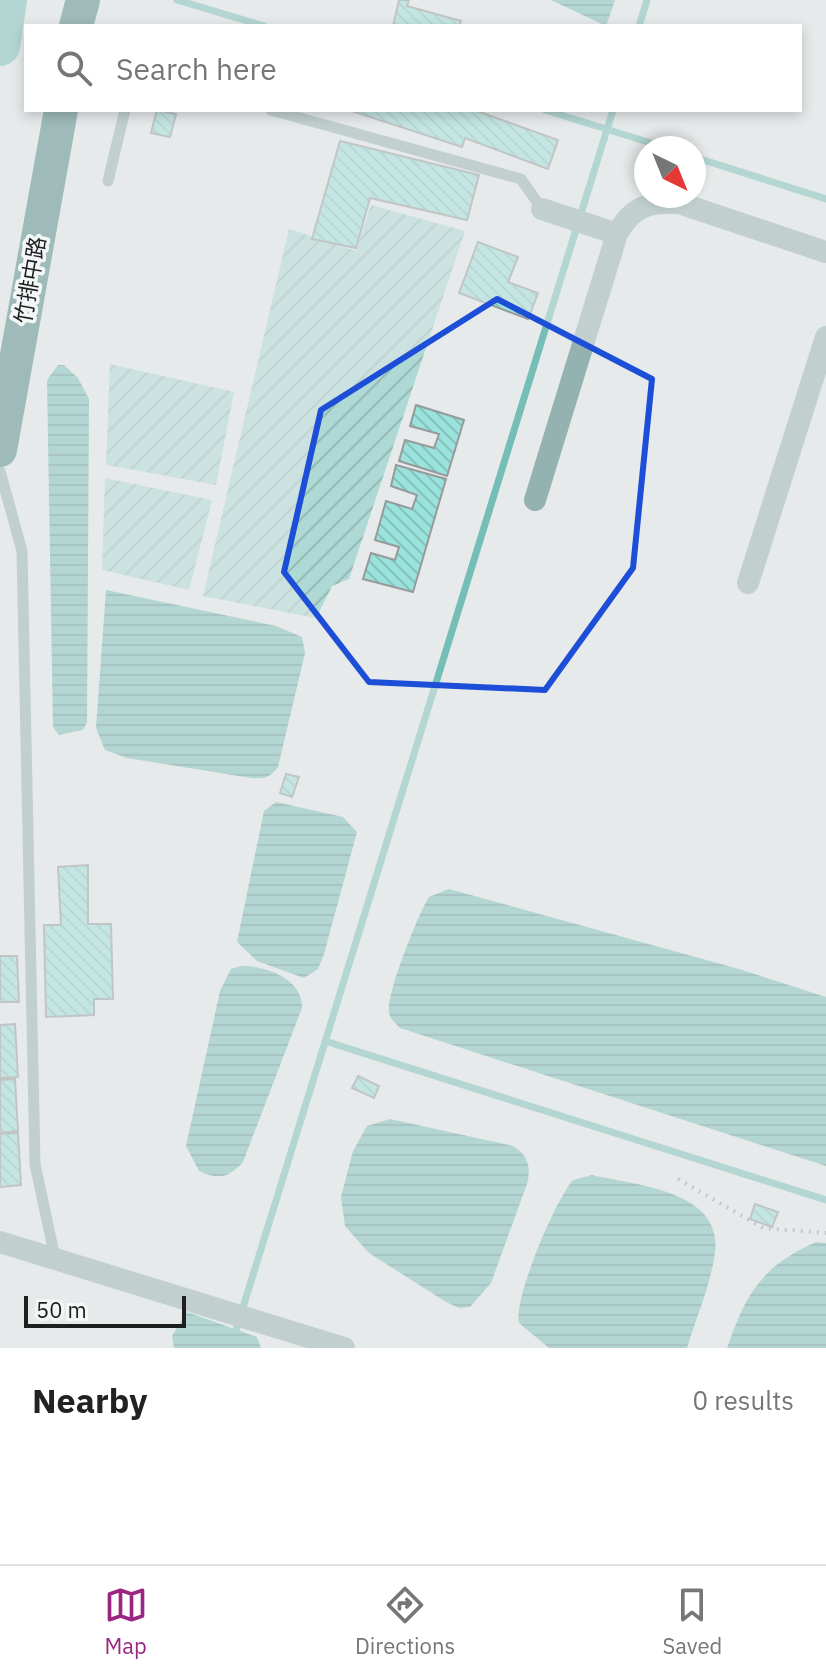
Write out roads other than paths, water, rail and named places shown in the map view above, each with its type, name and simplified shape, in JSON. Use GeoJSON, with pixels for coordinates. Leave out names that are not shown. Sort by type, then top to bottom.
{"type":"FeatureCollection","features":[{"type":"Feature","properties":{"kind":"main road"},"geometry":{"type":"LineString","coordinates":[[77,24],[83,0]]}},
{"type":"Feature","properties":{"kind":"main road","name":"竹排中路"},"geometry":{"type":"LineString","coordinates":[[0,450],[61,112]]}},
{"type":"Feature","properties":{"kind":"street"},"geometry":{"type":"LineString","coordinates":[[535,500],[608,231],[639,206],[658,202],[679,203],[826,252]]}},
{"type":"Feature","properties":{"kind":"street"},"geometry":{"type":"LineString","coordinates":[[551,212],[608,231]]}},
{"type":"Feature","properties":{"kind":"street"},"geometry":{"type":"LineString","coordinates":[[748,583],[826,337]]}},
{"type":"Feature","properties":{"kind":"street"},"geometry":{"type":"LineString","coordinates":[[0,1242],[344,1348]]}},
{"type":"Feature","properties":{"kind":"lane"},"geometry":{"type":"LineString","coordinates":[[108,181],[125,112]]}},
{"type":"Feature","properties":{"kind":"lane"},"geometry":{"type":"LineString","coordinates":[[278,112],[521,179],[551,212]]}},
{"type":"Feature","properties":{"kind":"lane"},"geometry":{"type":"LineString","coordinates":[[0,471],[22,551],[35,1164],[55,1258]]}},
{"type":"Feature","properties":{"kind":"waterway"},"geometry":{"type":"LineString","coordinates":[[0,46],[7,0]]}},
{"type":"Feature","properties":{"kind":"waterway"},"geometry":{"type":"LineString","coordinates":[[177,0],[257,24]]}},
{"type":"Feature","properties":{"kind":"waterway"},"geometry":{"type":"LineString","coordinates":[[640,24],[647,0]]}},
{"type":"Feature","properties":{"kind":"waterway"},"geometry":{"type":"LineString","coordinates":[[551,112],[634,138]]}},
{"type":"Feature","properties":{"kind":"waterway"},"geometry":{"type":"LineString","coordinates":[[236,1330],[612,112]]}},
{"type":"Feature","properties":{"kind":"waterway"},"geometry":{"type":"LineString","coordinates":[[706,161],[826,199]]}},
{"type":"Feature","properties":{"kind":"waterway"},"geometry":{"type":"LineString","coordinates":[[325,1041],[826,1200]]}}]}
